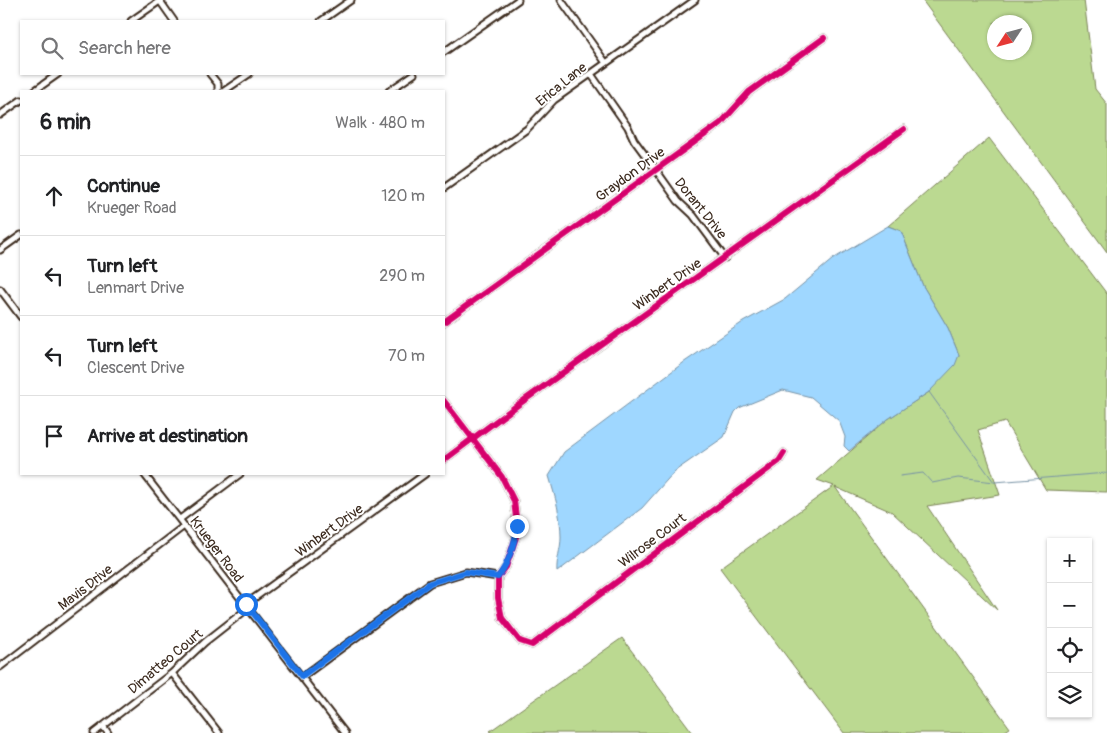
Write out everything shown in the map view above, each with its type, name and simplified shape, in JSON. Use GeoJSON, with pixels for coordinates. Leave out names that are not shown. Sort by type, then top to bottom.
{"type":"FeatureCollection","features":[{"type":"Feature","properties":{"kind":"street"},"geometry":{"type":"LineString","coordinates":[[132,20],[160,0],[173,20]]}},
{"type":"Feature","properties":{"kind":"street"},"geometry":{"type":"LineString","coordinates":[[322,20],[351,0]]}},
{"type":"Feature","properties":{"kind":"street"},"geometry":{"type":"LineString","coordinates":[[445,51],[518,0]]}},
{"type":"Feature","properties":{"kind":"street"},"geometry":{"type":"LineString","coordinates":[[561,0],[606,63]]}},
{"type":"Feature","properties":{"kind":"street","name":"Erica Lane"},"geometry":{"type":"LineString","coordinates":[[445,187],[527,129],[554,100],[695,0]]}},
{"type":"Feature","properties":{"kind":"street","name":"Graydon Drive"},"geometry":{"type":"LineString","coordinates":[[445,321],[721,124],[750,92],[824,38]]}},
{"type":"Feature","properties":{"kind":"street","name":"Dorant Drive"},"geometry":{"type":"LineString","coordinates":[[591,74],[628,127],[634,140],[678,200],[693,215],[725,258]]}},
{"type":"Feature","properties":{"kind":"street"},"geometry":{"type":"LineString","coordinates":[[35,90],[57,75]]}},
{"type":"Feature","properties":{"kind":"street"},"geometry":{"type":"LineString","coordinates":[[211,75],[218,84],[218,90]]}},
{"type":"Feature","properties":{"kind":"street"},"geometry":{"type":"LineString","coordinates":[[225,90],[248,75]]}},
{"type":"Feature","properties":{"kind":"street"},"geometry":{"type":"LineString","coordinates":[[390,90],[413,75]]}},
{"type":"Feature","properties":{"kind":"street"},"geometry":{"type":"LineString","coordinates":[[0,115],[20,101]]}},
{"type":"Feature","properties":{"kind":"street","name":"Winbert Drive"},"geometry":{"type":"LineString","coordinates":[[445,459],[519,404],[904,129]]}},
{"type":"Feature","properties":{"kind":"street"},"geometry":{"type":"LineString","coordinates":[[0,250],[20,236]]}},
{"type":"Feature","properties":{"kind":"street"},"geometry":{"type":"LineString","coordinates":[[0,289],[20,316]]}},
{"type":"Feature","properties":{"kind":"street"},"geometry":{"type":"LineString","coordinates":[[302,676],[430,583],[466,572],[498,577],[506,567],[516,537],[514,501],[502,477],[445,402]]}},
{"type":"Feature","properties":{"kind":"street","name":"Wilrose Court"},"geometry":{"type":"LineString","coordinates":[[498,577],[498,598],[502,618],[520,641],[532,645],[779,461],[784,453]]}},
{"type":"Feature","properties":{"kind":"street","name":"Krueger Road"},"geometry":{"type":"LineString","coordinates":[[145,475],[345,733]]}},
{"type":"Feature","properties":{"kind":"street"},"geometry":{"type":"LineString","coordinates":[[180,519],[239,475]]}},
{"type":"Feature","properties":{"kind":"street","name":"Winbert Drive"},"geometry":{"type":"LineString","coordinates":[[245,604],[424,475]]}},
{"type":"Feature","properties":{"kind":"street","name":"Mavis Drive"},"geometry":{"type":"LineString","coordinates":[[0,667],[184,526]]}},
{"type":"Feature","properties":{"kind":"street","name":"Dimatteo Court"},"geometry":{"type":"LineString","coordinates":[[94,733],[172,673],[205,642],[242,613],[245,604]]}},
{"type":"Feature","properties":{"kind":"street"},"geometry":{"type":"LineString","coordinates":[[172,673],[219,733]]}},
{"type":"Feature","properties":{"kind":"street"},"geometry":{"type":"LineString","coordinates":[[103,726],[108,733]]}},
{"type":"Feature","properties":{"kind":"green space"},"geometry":{"type":"Polygon","coordinates":[[[922,0],[1084,0],[1095,89],[1107,104],[1107,252],[922,0]]]}},
{"type":"Feature","properties":{"kind":"green space"},"geometry":{"type":"Polygon","coordinates":[[[989,138],[1107,294],[1107,492],[1046,490],[1005,422],[978,430],[1000,495],[927,506],[997,610],[892,512],[835,487],[1010,728],[1002,733],[844,733],[720,568],[834,486],[817,480],[888,419],[929,392],[959,355],[948,328],[923,286],[901,231],[888,226],[989,138]]]}},
{"type":"Feature","properties":{"kind":"green space"},"geometry":{"type":"Polygon","coordinates":[[[622,638],[693,733],[492,733],[490,731],[622,638]]]}},
{"type":"Feature","properties":{"kind":"water"},"geometry":{"type":"Polygon","coordinates":[[[888,226],[901,231],[923,286],[948,328],[959,355],[955,365],[929,392],[888,419],[849,451],[844,446],[845,437],[839,421],[811,397],[783,390],[739,408],[735,412],[724,437],[675,471],[642,508],[557,572],[561,529],[549,476],[564,452],[683,363],[743,322],[785,299],[833,259],[888,226]]]}},
{"type":"Feature","properties":{"kind":"waterway"},"geometry":{"type":"LineString","coordinates":[[929,392],[994,482]]}},
{"type":"Feature","properties":{"kind":"waterway"},"geometry":{"type":"LineString","coordinates":[[900,476],[923,473],[932,483],[958,478],[995,482],[1107,473]]}},
{"type":"Feature","properties":{"kind":"cycle path"},"geometry":{"type":"LineString","coordinates":[[445,321],[721,123],[749,92],[824,38]]}},
{"type":"Feature","properties":{"kind":"cycle path"},"geometry":{"type":"LineString","coordinates":[[445,459],[519,404],[904,129]]}},
{"type":"Feature","properties":{"kind":"cycle path"},"geometry":{"type":"LineString","coordinates":[[445,402],[502,477],[514,501],[517,526],[516,537],[506,567],[498,577],[498,598],[502,618],[520,641],[532,645],[779,461],[784,453]]}},
{"type":"Feature","properties":{"kind":"route"},"geometry":{"type":"LineString","coordinates":[[246,604],[302,676],[430,583],[466,572],[498,577],[506,567],[516,537],[517,526]]}}]}
